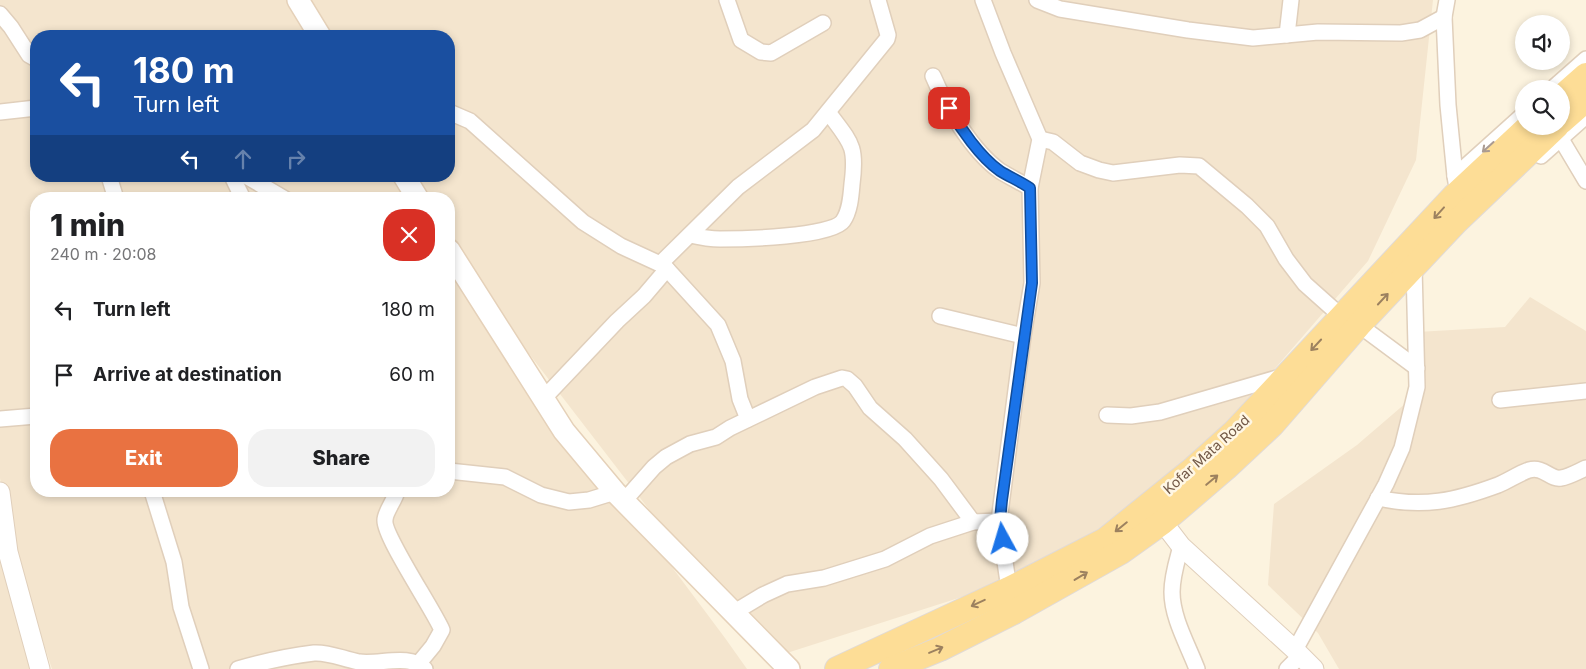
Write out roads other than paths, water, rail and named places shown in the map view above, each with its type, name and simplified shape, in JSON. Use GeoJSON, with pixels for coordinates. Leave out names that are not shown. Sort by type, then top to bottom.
{"type":"FeatureCollection","features":[{"type":"Feature","properties":{"kind":"main road"},"geometry":{"type":"LineString","coordinates":[[298,0],[316,30]]}},
{"type":"Feature","properties":{"kind":"main road"},"geometry":{"type":"LineString","coordinates":[[1570,89],[1586,75]]}},
{"type":"Feature","properties":{"kind":"main road","name":"Kofar Mata Road"},"geometry":{"type":"LineString","coordinates":[[1570,118],[1586,100]]}},
{"type":"Feature","properties":{"kind":"main road","name":"Kofar Mata Road"},"geometry":{"type":"LineString","coordinates":[[891,669],[940,649],[1022,608],[1121,552],[1194,468],[1234,432],[1288,375],[1414,267],[1456,222],[1486,194],[1523,135]]}},
{"type":"Feature","properties":{"kind":"main road","name":"Kofar Mata Road"},"geometry":{"type":"LineString","coordinates":[[837,669],[1009,589],[1105,540],[1156,513],[1226,468],[1272,425],[1456,184],[1505,162],[1550,135]]}},
{"type":"Feature","properties":{"kind":"main road"},"geometry":{"type":"LineString","coordinates":[[455,263],[564,431],[620,496],[788,669]]}},
{"type":"Feature","properties":{"kind":"street"},"geometry":{"type":"LineString","coordinates":[[727,0],[741,40],[761,52],[771,53],[823,23]]}},
{"type":"Feature","properties":{"kind":"street"},"geometry":{"type":"LineString","coordinates":[[543,399],[617,321],[644,296],[663,267],[690,236],[738,187],[813,130],[887,39],[888,35],[878,0]]}},
{"type":"Feature","properties":{"kind":"street"},"geometry":{"type":"LineString","coordinates":[[983,0],[1003,53],[1040,139],[1030,188],[1032,283],[1023,336],[1000,520],[1009,589]]}},
{"type":"Feature","properties":{"kind":"street"},"geometry":{"type":"LineString","coordinates":[[1037,0],[1060,9],[1188,30],[1253,38],[1318,32],[1401,33],[1420,30],[1444,17]]}},
{"type":"Feature","properties":{"kind":"street"},"geometry":{"type":"LineString","coordinates":[[1287,35],[1291,0]]}},
{"type":"Feature","properties":{"kind":"street"},"geometry":{"type":"LineString","coordinates":[[1446,0],[1444,17],[1448,105],[1456,184]]}},
{"type":"Feature","properties":{"kind":"street"},"geometry":{"type":"LineString","coordinates":[[0,14],[30,55]]}},
{"type":"Feature","properties":{"kind":"street"},"geometry":{"type":"LineString","coordinates":[[1562,80],[1586,59]]}},
{"type":"Feature","properties":{"kind":"street"},"geometry":{"type":"LineString","coordinates":[[933,76],[958,123],[980,151],[999,170],[1030,188]]}},
{"type":"Feature","properties":{"kind":"street"},"geometry":{"type":"LineString","coordinates":[[0,112],[30,109]]}},
{"type":"Feature","properties":{"kind":"street"},"geometry":{"type":"LineString","coordinates":[[690,236],[718,240],[808,234],[831,228],[842,222],[850,203],[855,161],[850,140],[828,112]]}},
{"type":"Feature","properties":{"kind":"street"},"geometry":{"type":"LineString","coordinates":[[455,115],[470,121],[583,222],[621,246],[663,267],[718,325],[733,361],[740,399],[748,419]]}},
{"type":"Feature","properties":{"kind":"street"},"geometry":{"type":"LineString","coordinates":[[1570,124],[1586,116]]}},
{"type":"Feature","properties":{"kind":"street"},"geometry":{"type":"LineString","coordinates":[[1456,184],[1515,123]]}},
{"type":"Feature","properties":{"kind":"street"},"geometry":{"type":"LineString","coordinates":[[1486,194],[1515,177],[1554,135]]}},
{"type":"Feature","properties":{"kind":"street"},"geometry":{"type":"LineString","coordinates":[[1563,135],[1586,181]]}},
{"type":"Feature","properties":{"kind":"street"},"geometry":{"type":"LineString","coordinates":[[1040,139],[1053,142],[1063,152],[1080,163],[1113,173],[1180,165],[1199,166],[1247,206],[1267,226],[1286,259],[1305,284],[1351,321],[1417,368]]}},
{"type":"Feature","properties":{"kind":"street"},"geometry":{"type":"LineString","coordinates":[[256,182],[272,192]]}},
{"type":"Feature","properties":{"kind":"street"},"geometry":{"type":"LineString","coordinates":[[1287,669],[1298,652],[1402,448],[1418,387],[1414,267]]}},
{"type":"Feature","properties":{"kind":"street"},"geometry":{"type":"LineString","coordinates":[[940,316],[1023,336]]}},
{"type":"Feature","properties":{"kind":"street"},"geometry":{"type":"LineString","coordinates":[[1107,415],[1131,416],[1160,412],[1288,375]]}},
{"type":"Feature","properties":{"kind":"street"},"geometry":{"type":"LineString","coordinates":[[455,473],[505,477],[541,495],[569,502],[620,496],[666,457],[690,444],[716,437],[748,419],[815,387],[842,378],[847,379],[855,386],[870,408],[905,440],[941,479],[973,522]]}},
{"type":"Feature","properties":{"kind":"street"},"geometry":{"type":"LineString","coordinates":[[1500,400],[1586,391]]}},
{"type":"Feature","properties":{"kind":"street"},"geometry":{"type":"LineString","coordinates":[[0,419],[30,416]]}},
{"type":"Feature","properties":{"kind":"street"},"geometry":{"type":"LineString","coordinates":[[1378,498],[1414,504],[1452,500],[1498,485],[1530,470],[1540,469],[1555,478],[1561,478],[1586,468]]}},
{"type":"Feature","properties":{"kind":"street"},"geometry":{"type":"LineString","coordinates":[[0,492],[1,513],[8,552],[40,669]]}},
{"type":"Feature","properties":{"kind":"street"},"geometry":{"type":"LineString","coordinates":[[154,497],[174,562],[181,607],[200,669]]}},
{"type":"Feature","properties":{"kind":"street"},"geometry":{"type":"LineString","coordinates":[[238,669],[315,653],[359,662],[401,661],[422,666],[442,630],[386,527],[384,519],[395,497]]}},
{"type":"Feature","properties":{"kind":"street"},"geometry":{"type":"LineString","coordinates":[[1156,513],[1181,546],[1298,652],[1314,669]]}},
{"type":"Feature","properties":{"kind":"street"},"geometry":{"type":"LineString","coordinates":[[733,613],[763,595],[787,584],[824,578],[885,559],[930,536],[973,522],[1000,520]]}},
{"type":"Feature","properties":{"kind":"street"},"geometry":{"type":"LineString","coordinates":[[1181,546],[1172,591],[1174,609],[1197,669]]}}]}
